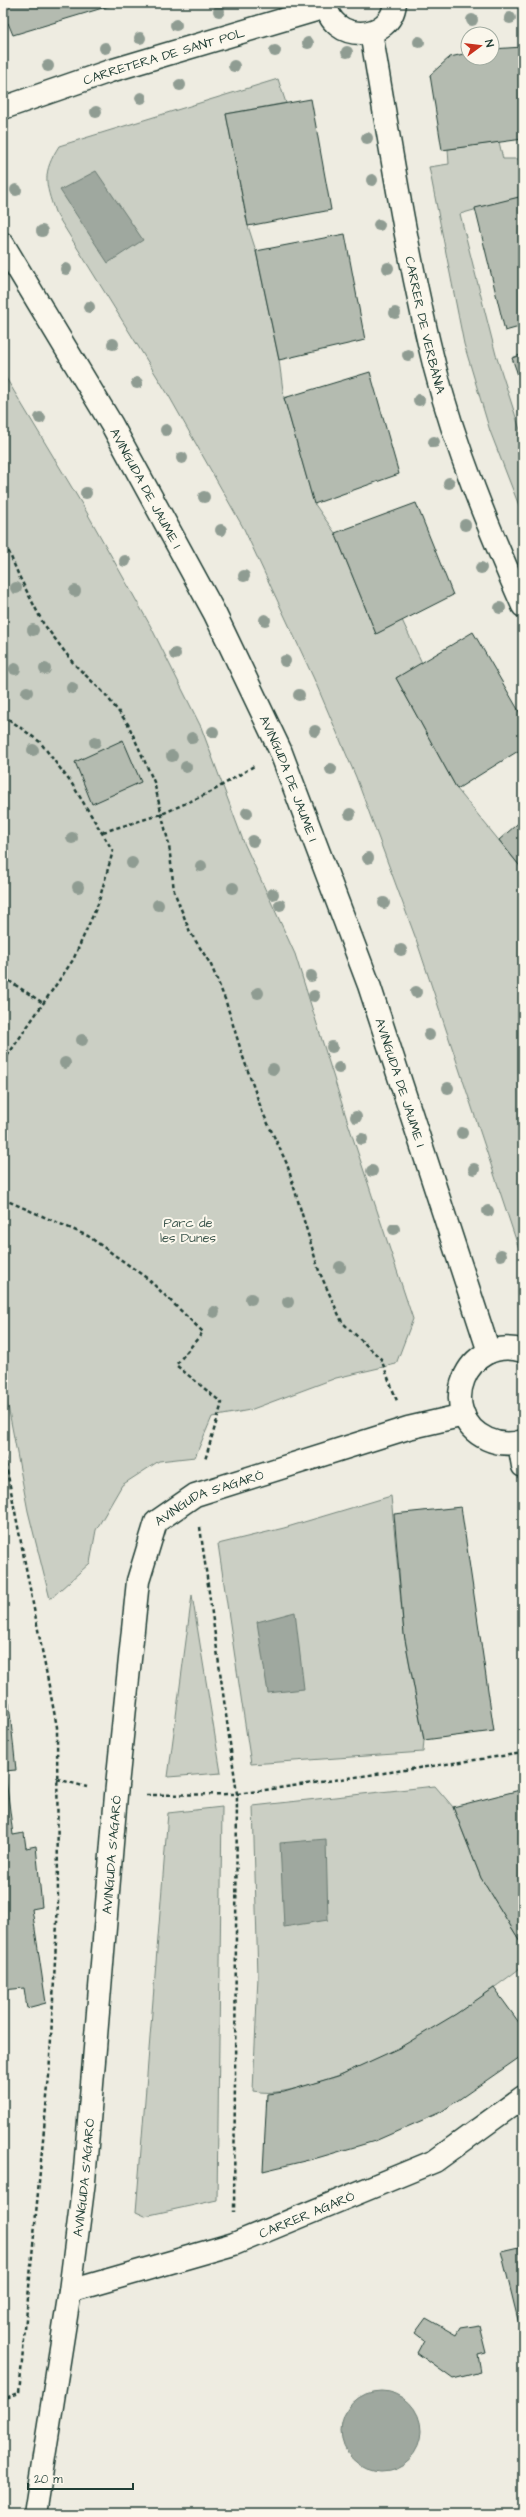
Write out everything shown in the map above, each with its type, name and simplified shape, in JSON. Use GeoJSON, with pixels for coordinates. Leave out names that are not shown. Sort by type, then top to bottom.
{"type":"FeatureCollection","features":[{"type":"Feature","properties":{"kind":"street"},"geometry":{"type":"LineString","coordinates":[[326,5],[333,20],[341,28],[356,33],[371,32],[386,22],[393,12],[395,3]]}},
{"type":"Feature","properties":{"kind":"street","name":"CARRETERA DE SANT POL"},"geometry":{"type":"LineString","coordinates":[[3,108],[110,71],[326,5]]}},
{"type":"Feature","properties":{"kind":"street","name":"CARRER DE VERBÀNIA"},"geometry":{"type":"LineString","coordinates":[[371,32],[411,263],[436,369],[463,457],[495,543],[523,606]]}},
{"type":"Feature","properties":{"kind":"street","name":"AVINGUDA DE JAUME I"},"geometry":{"type":"LineString","coordinates":[[3,244],[112,425],[212,607],[280,750],[368,985],[489,1352]]}},
{"type":"Feature","properties":{"kind":"street"},"geometry":{"type":"LineString","coordinates":[[523,1351],[508,1348],[489,1352],[479,1358],[464,1378],[460,1391],[464,1415],[481,1436],[506,1444],[521,1442],[523,1466]]}},
{"type":"Feature","properties":{"kind":"street","name":"AVINGUDA S'AGARÓ"},"geometry":{"type":"LineString","coordinates":[[35,2514],[70,2291],[84,2182],[116,1795],[138,1581],[156,1522],[195,1495],[408,1428],[464,1415]]}},
{"type":"Feature","properties":{"kind":"street","name":"CARRER AGARÓ"},"geometry":{"type":"LineString","coordinates":[[70,2291],[234,2244],[435,2161],[523,2097]]}},
{"type":"Feature","properties":{"kind":"path"},"geometry":{"type":"LineString","coordinates":[[3,538],[19,576],[43,623],[74,664],[105,694],[128,724],[154,782],[169,845],[174,891],[190,932],[211,965],[225,998],[242,1058],[262,1111],[287,1164],[319,1272],[342,1322],[381,1359],[408,1428]]}},
{"type":"Feature","properties":{"kind":"path"},"geometry":{"type":"LineString","coordinates":[[3,715],[40,742],[103,832],[113,851],[98,904],[73,960],[3,1062]]}},
{"type":"Feature","properties":{"kind":"path"},"geometry":{"type":"LineString","coordinates":[[103,832],[162,814],[211,792],[280,750]]}},
{"type":"Feature","properties":{"kind":"path"},"geometry":{"type":"LineString","coordinates":[[3,977],[43,1003]]}},
{"type":"Feature","properties":{"kind":"path"},"geometry":{"type":"LineString","coordinates":[[3,1199],[88,1236],[148,1279],[203,1332],[176,1365],[222,1403],[195,1495],[237,1794],[234,2244]]}},
{"type":"Feature","properties":{"kind":"path"},"geometry":{"type":"LineString","coordinates":[[3,1450],[58,1727],[58,1903],[50,2076],[19,2393],[3,2399]]}},
{"type":"Feature","properties":{"kind":"path"},"geometry":{"type":"LineString","coordinates":[[57,1779],[116,1795],[237,1794],[523,1753]]}},
{"type":"Feature","properties":{"kind":"green space"},"geometry":{"type":"Polygon","coordinates":[[[278,79],[286,103],[226,114],[248,226],[256,251],[279,360],[284,398],[314,503],[335,533],[376,634],[402,620],[422,663],[396,678],[457,789],[523,870],[523,1261],[416,939],[356,777],[314,679],[244,529],[169,396],[55,212],[47,185],[50,164],[59,146],[278,79]]]}},
{"type":"Feature","properties":{"kind":"green space"},"geometry":{"type":"Polygon","coordinates":[[[499,142],[503,159],[523,159],[523,196],[460,214],[496,355],[523,439],[523,516],[490,431],[464,344],[429,167],[449,164],[448,149],[499,142]]]}},
{"type":"Feature","properties":{"kind":"green space","name":"Parc de les Dunes"},"geometry":{"type":"Polygon","coordinates":[[[3,373],[86,511],[150,625],[201,727],[244,843],[295,954],[348,1123],[413,1319],[396,1364],[336,1378],[250,1410],[212,1417],[195,1457],[159,1461],[122,1485],[96,1530],[90,1563],[50,1599],[28,1511],[3,1380],[3,373]]]}},
{"type":"Feature","properties":{"kind":"green space"},"geometry":{"type":"Polygon","coordinates":[[[391,1496],[404,1634],[424,1740],[423,1752],[251,1764],[218,1544],[284,1528],[391,1496]]]}},
{"type":"Feature","properties":{"kind":"green space"},"geometry":{"type":"Polygon","coordinates":[[[192,1595],[221,1773],[168,1777],[192,1595]]]}},
{"type":"Feature","properties":{"kind":"green space"},"geometry":{"type":"Polygon","coordinates":[[[435,1786],[453,1807],[481,1878],[523,1946],[523,1966],[449,2019],[396,2050],[369,2063],[341,2075],[297,2088],[275,2092],[253,2091],[258,1976],[253,1806],[435,1786]]]}},
{"type":"Feature","properties":{"kind":"green space"},"geometry":{"type":"Polygon","coordinates":[[[222,1807],[217,2200],[145,2216],[136,2212],[168,1813],[222,1807]]]}},
{"type":"Feature","properties":{"kind":"shaded area"},"geometry":{"type":"Polygon","coordinates":[[[96,171],[143,240],[108,263],[60,190],[96,171]]]}},
{"type":"Feature","properties":{"kind":"shaded area"},"geometry":{"type":"Polygon","coordinates":[[[295,1612],[304,1689],[268,1693],[257,1622],[295,1612]]]}},
{"type":"Feature","properties":{"kind":"shaded area"},"geometry":{"type":"Polygon","coordinates":[[[326,1839],[328,1920],[284,1927],[280,1843],[326,1839]]]}},
{"type":"Feature","properties":{"kind":"shaded area"},"geometry":{"type":"Polygon","coordinates":[[[381,2391],[396,2394],[409,2403],[418,2416],[421,2431],[418,2446],[409,2459],[396,2468],[381,2471],[366,2468],[353,2459],[344,2446],[341,2431],[344,2416],[353,2403],[366,2394],[381,2391]]]}},
{"type":"Feature","properties":{"kind":"building"},"geometry":{"type":"Polygon","coordinates":[[[3,3],[119,3],[13,35],[8,23],[3,25],[3,3]]]}},
{"type":"Feature","properties":{"kind":"building"},"geometry":{"type":"Polygon","coordinates":[[[523,47],[523,139],[442,150],[430,75],[450,57],[460,55],[460,66],[500,66],[500,48],[523,47]]]}},
{"type":"Feature","properties":{"kind":"building"},"geometry":{"type":"Polygon","coordinates":[[[311,99],[331,210],[248,226],[226,114],[311,99]]]}},
{"type":"Feature","properties":{"kind":"building"},"geometry":{"type":"Polygon","coordinates":[[[523,196],[523,326],[505,331],[475,208],[523,196]]]}},
{"type":"Feature","properties":{"kind":"building"},"geometry":{"type":"Polygon","coordinates":[[[345,234],[365,340],[279,360],[256,251],[345,234]]]}},
{"type":"Feature","properties":{"kind":"building"},"geometry":{"type":"Polygon","coordinates":[[[523,354],[523,389],[512,358],[523,354]]]}},
{"type":"Feature","properties":{"kind":"building"},"geometry":{"type":"Polygon","coordinates":[[[370,372],[399,474],[314,504],[284,398],[370,372]]]}},
{"type":"Feature","properties":{"kind":"building"},"geometry":{"type":"Polygon","coordinates":[[[416,503],[453,595],[376,634],[335,533],[416,503]]]}},
{"type":"Feature","properties":{"kind":"building"},"geometry":{"type":"Polygon","coordinates":[[[473,632],[523,718],[523,748],[457,789],[396,678],[473,632]]]}},
{"type":"Feature","properties":{"kind":"building"},"geometry":{"type":"Polygon","coordinates":[[[123,740],[141,782],[92,804],[75,762],[123,740]]]}},
{"type":"Feature","properties":{"kind":"building"},"geometry":{"type":"Polygon","coordinates":[[[523,819],[523,870],[499,840],[523,819]]]}},
{"type":"Feature","properties":{"kind":"building"},"geometry":{"type":"Polygon","coordinates":[[[461,1507],[494,1731],[424,1740],[404,1634],[394,1514],[461,1507]]]}},
{"type":"Feature","properties":{"kind":"building"},"geometry":{"type":"Polygon","coordinates":[[[9,1703],[16,1770],[5,1771],[13,1835],[24,1833],[26,1848],[36,1846],[42,1907],[32,1909],[46,2003],[27,2008],[24,1988],[3,1990],[3,1705],[9,1703]]]}},
{"type":"Feature","properties":{"kind":"building"},"geometry":{"type":"Polygon","coordinates":[[[520,1790],[523,1797],[523,1946],[481,1878],[453,1807],[520,1790]]]}},
{"type":"Feature","properties":{"kind":"building"},"geometry":{"type":"Polygon","coordinates":[[[494,1988],[523,2028],[523,2055],[441,2112],[375,2141],[317,2158],[263,2171],[267,2094],[284,2092],[338,2076],[399,2048],[456,2014],[494,1988]]]}},
{"type":"Feature","properties":{"kind":"building"},"geometry":{"type":"Polygon","coordinates":[[[523,2246],[523,2324],[519,2324],[501,2251],[523,2246]]]}},
{"type":"Feature","properties":{"kind":"building"},"geometry":{"type":"Polygon","coordinates":[[[426,2318],[456,2335],[460,2328],[479,2325],[486,2353],[478,2355],[481,2372],[453,2379],[417,2353],[424,2340],[415,2333],[426,2318]]]}}]}
